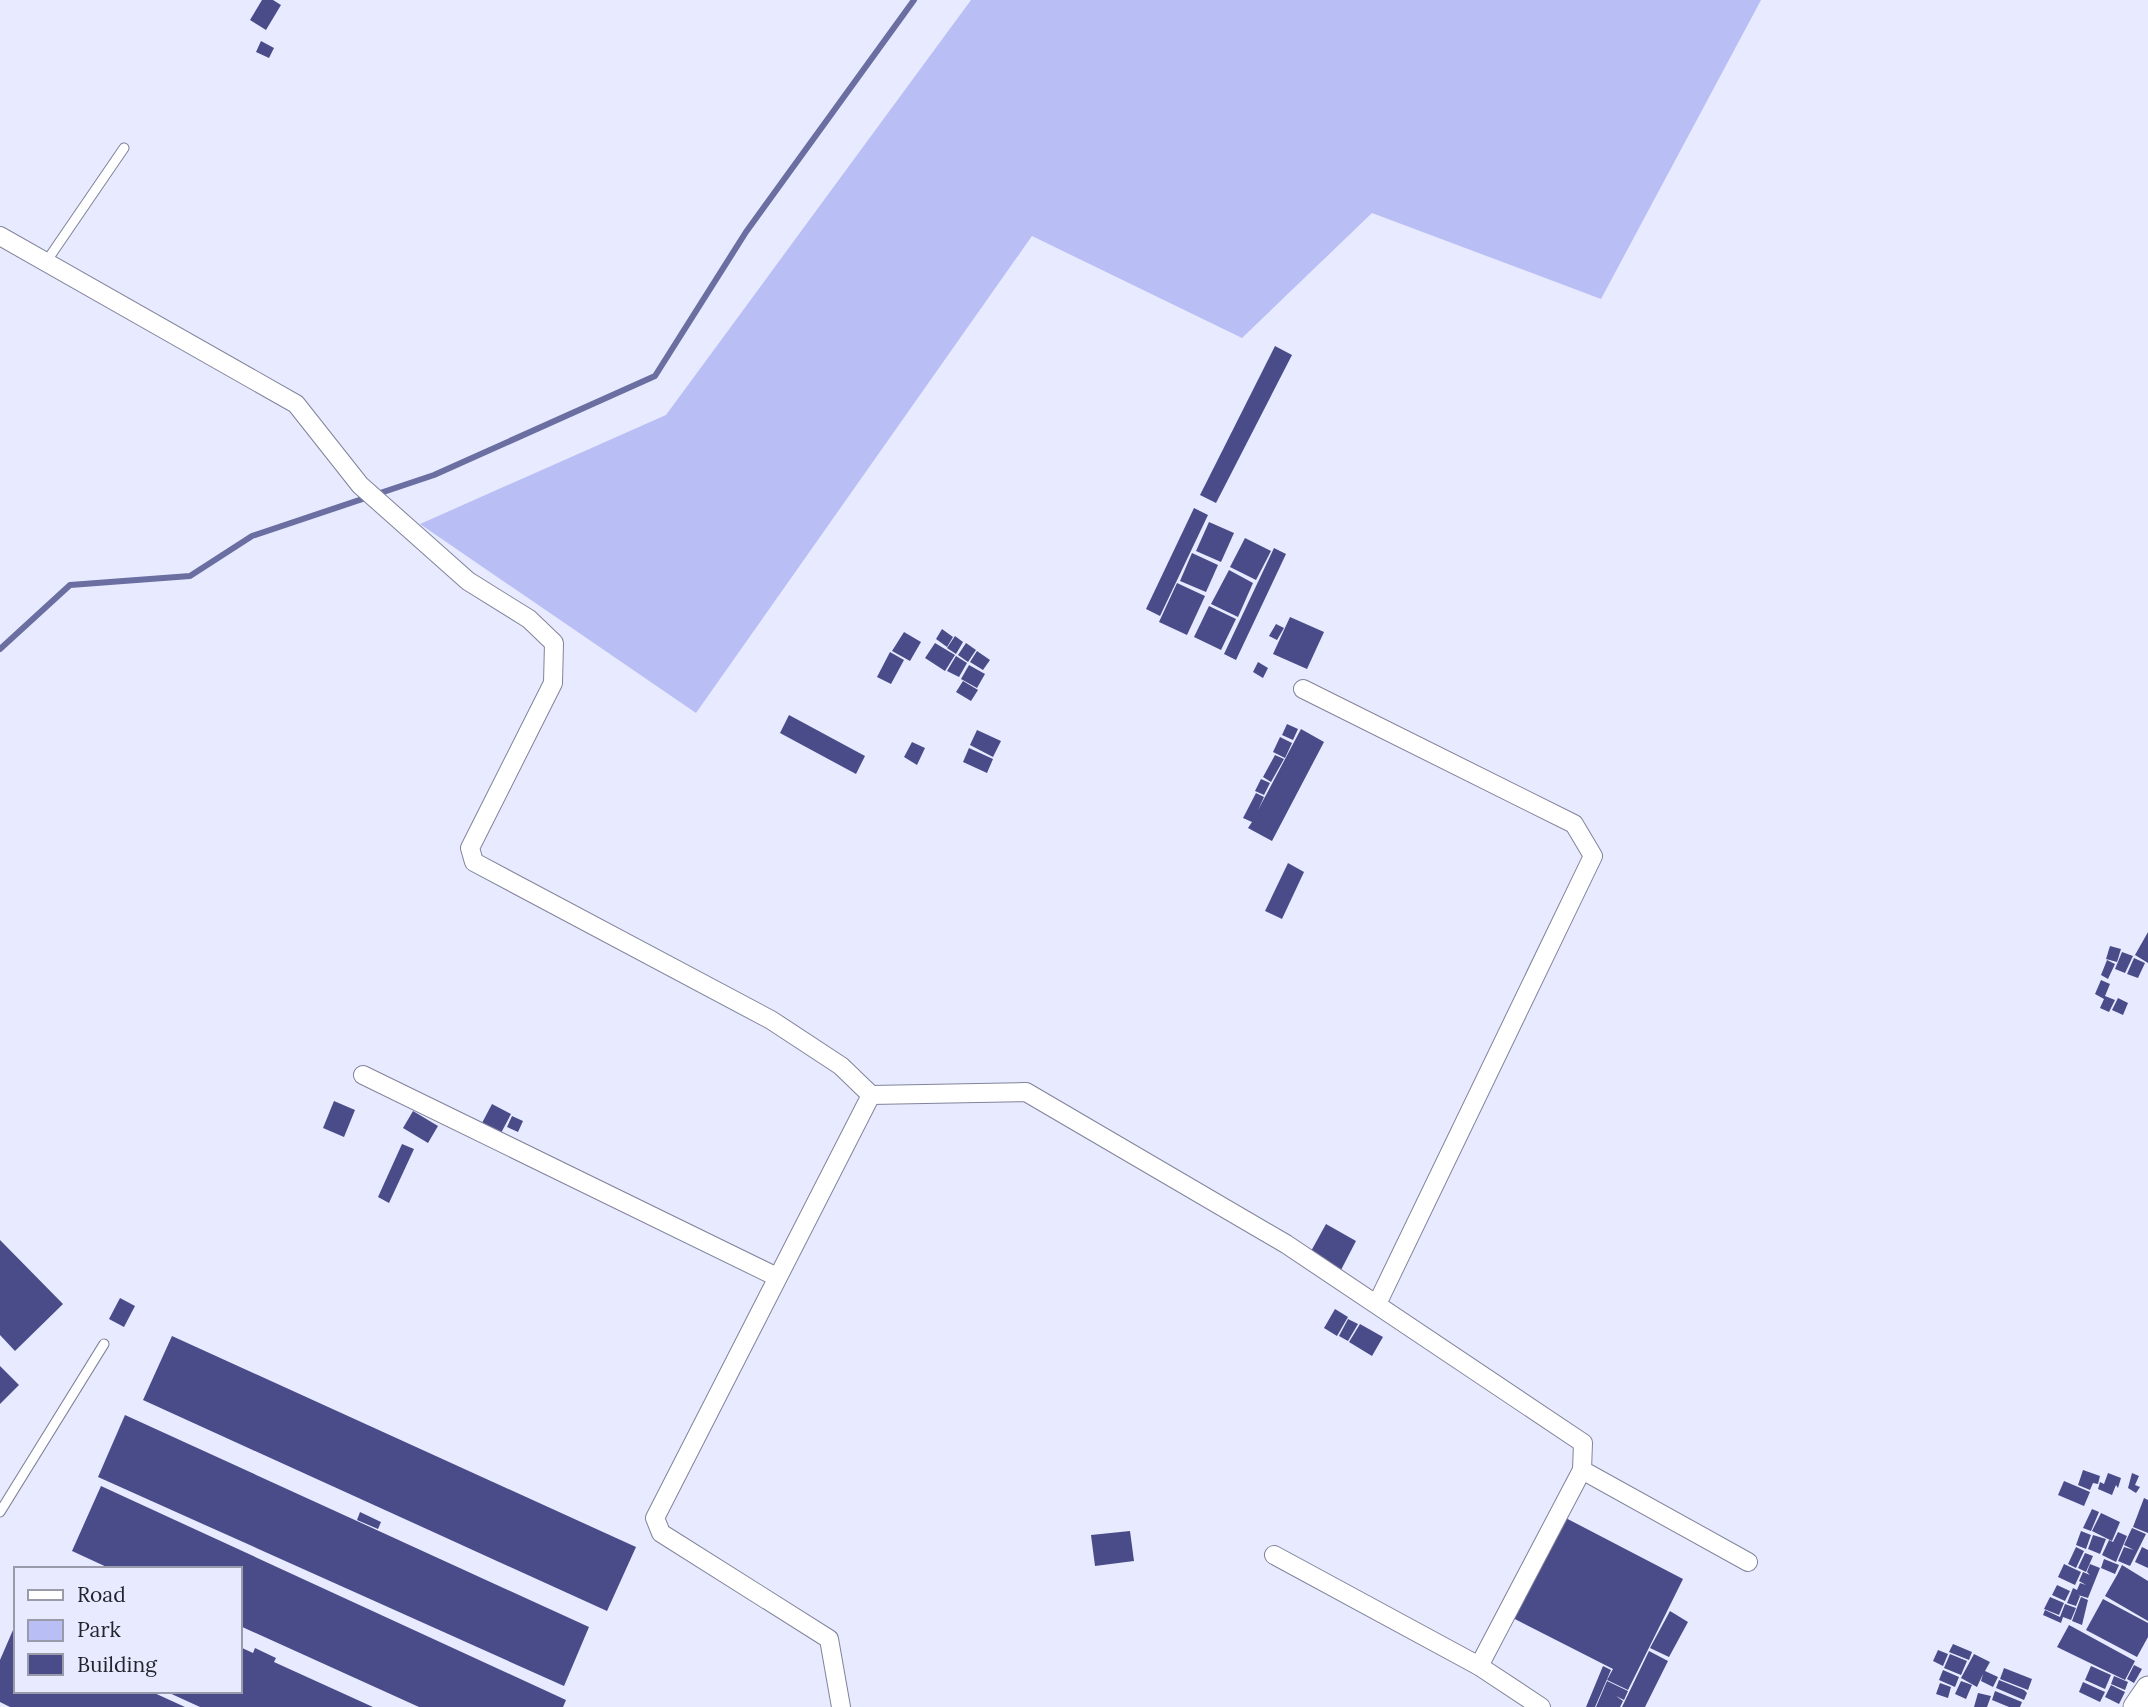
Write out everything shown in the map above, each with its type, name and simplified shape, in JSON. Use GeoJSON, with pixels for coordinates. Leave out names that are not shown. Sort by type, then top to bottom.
{"type":"FeatureCollection","features":[{"type":"Feature","properties":{"kind":"street"},"geometry":{"type":"LineString","coordinates":[[0,236],[296,404],[360,485],[468,581],[529,619],[554,643],[553,683],[470,848],[474,862],[771,1020],[841,1066],[871,1096],[1026,1092],[1286,1244],[1583,1443],[1582,1470],[1479,1666]]}},
{"type":"Feature","properties":{"kind":"street"},"geometry":{"type":"LineString","coordinates":[[1303,689],[1574,824],[1593,856],[1377,1304]]}},
{"type":"Feature","properties":{"kind":"street"},"geometry":{"type":"LineString","coordinates":[[363,1075],[777,1277]]}},
{"type":"Feature","properties":{"kind":"street"},"geometry":{"type":"LineString","coordinates":[[841,1707],[829,1639],[661,1533],[655,1518],[871,1096]]}},
{"type":"Feature","properties":{"kind":"street"},"geometry":{"type":"LineString","coordinates":[[1582,1470],[1748,1562]]}},
{"type":"Feature","properties":{"kind":"street"},"geometry":{"type":"LineString","coordinates":[[1274,1555],[1479,1666],[1541,1707]]}},
{"type":"Feature","properties":{"kind":"street"},"geometry":{"type":"LineString","coordinates":[[2136,1707],[2148,1688]]}},
{"type":"Feature","properties":{"kind":"lane"},"geometry":{"type":"LineString","coordinates":[[46,263],[124,148]]}},
{"type":"Feature","properties":{"kind":"lane"},"geometry":{"type":"LineString","coordinates":[[0,1512],[104,1344]]}},
{"type":"Feature","properties":{"kind":"green space"},"geometry":{"type":"Polygon","coordinates":[[[971,0],[1761,0],[1601,299],[1372,213],[1242,338],[1032,236],[696,713],[420,524],[666,415],[971,0]]]}},
{"type":"Feature","properties":{"kind":"building"},"geometry":{"type":"Polygon","coordinates":[[[262,0],[273,0],[281,5],[266,30],[250,20],[262,0]]]}},
{"type":"Feature","properties":{"kind":"building"},"geometry":{"type":"Polygon","coordinates":[[[261,41],[274,48],[269,58],[256,52],[261,41]]]}},
{"type":"Feature","properties":{"kind":"building"},"geometry":{"type":"Polygon","coordinates":[[[1275,346],[1292,355],[1216,503],[1200,495],[1275,346]]]}},
{"type":"Feature","properties":{"kind":"building"},"geometry":{"type":"Polygon","coordinates":[[[1194,508],[1208,515],[1160,616],[1146,609],[1194,508]]]}},
{"type":"Feature","properties":{"kind":"building"},"geometry":{"type":"Polygon","coordinates":[[[1209,522],[1234,533],[1221,562],[1196,551],[1209,522]]]}},
{"type":"Feature","properties":{"kind":"building"},"geometry":{"type":"Polygon","coordinates":[[[1245,538],[1271,551],[1256,580],[1230,567],[1245,538]]]}},
{"type":"Feature","properties":{"kind":"building"},"geometry":{"type":"Polygon","coordinates":[[[1274,548],[1286,554],[1236,660],[1224,654],[1274,548]]]}},
{"type":"Feature","properties":{"kind":"building"},"geometry":{"type":"Polygon","coordinates":[[[1192,553],[1218,565],[1206,592],[1180,581],[1192,553]]]}},
{"type":"Feature","properties":{"kind":"building"},"geometry":{"type":"Polygon","coordinates":[[[1229,570],[1253,583],[1238,617],[1211,604],[1229,570]]]}},
{"type":"Feature","properties":{"kind":"building"},"geometry":{"type":"Polygon","coordinates":[[[1177,583],[1205,596],[1187,635],[1159,622],[1177,583]]]}},
{"type":"Feature","properties":{"kind":"building"},"geometry":{"type":"Polygon","coordinates":[[[1209,606],[1236,619],[1221,650],[1194,637],[1209,606]]]}},
{"type":"Feature","properties":{"kind":"building"},"geometry":{"type":"Polygon","coordinates":[[[1290,617],[1324,632],[1307,669],[1273,654],[1290,617]]]}},
{"type":"Feature","properties":{"kind":"building"},"geometry":{"type":"Polygon","coordinates":[[[1276,624],[1284,628],[1277,640],[1269,636],[1276,624]]]}},
{"type":"Feature","properties":{"kind":"building"},"geometry":{"type":"Polygon","coordinates":[[[942,629],[953,637],[947,647],[936,639],[942,629]]]}},
{"type":"Feature","properties":{"kind":"building"},"geometry":{"type":"Polygon","coordinates":[[[904,632],[921,642],[910,661],[892,651],[904,632]]]}},
{"type":"Feature","properties":{"kind":"building"},"geometry":{"type":"Polygon","coordinates":[[[955,636],[963,642],[956,654],[947,648],[955,636]]]}},
{"type":"Feature","properties":{"kind":"building"},"geometry":{"type":"Polygon","coordinates":[[[935,643],[955,655],[945,671],[925,658],[935,643]]]}},
{"type":"Feature","properties":{"kind":"building"},"geometry":{"type":"Polygon","coordinates":[[[966,643],[976,650],[968,662],[958,655],[966,643]]]}},
{"type":"Feature","properties":{"kind":"building"},"geometry":{"type":"Polygon","coordinates":[[[977,651],[990,660],[983,670],[970,662],[977,651]]]}},
{"type":"Feature","properties":{"kind":"building"},"geometry":{"type":"Polygon","coordinates":[[[890,652],[904,660],[891,684],[877,677],[890,652]]]}},
{"type":"Feature","properties":{"kind":"building"},"geometry":{"type":"Polygon","coordinates":[[[956,656],[967,663],[959,677],[947,671],[956,656]]]}},
{"type":"Feature","properties":{"kind":"building"},"geometry":{"type":"Polygon","coordinates":[[[1258,662],[1268,668],[1263,678],[1253,672],[1258,662]]]}},
{"type":"Feature","properties":{"kind":"building"},"geometry":{"type":"Polygon","coordinates":[[[969,665],[985,674],[977,688],[961,679],[969,665]]]}},
{"type":"Feature","properties":{"kind":"building"},"geometry":{"type":"Polygon","coordinates":[[[963,681],[978,690],[971,701],[956,692],[963,681]]]}},
{"type":"Feature","properties":{"kind":"building"},"geometry":{"type":"Polygon","coordinates":[[[789,715],[865,756],[856,774],[780,733],[789,715]]]}},
{"type":"Feature","properties":{"kind":"building"},"geometry":{"type":"Polygon","coordinates":[[[1287,724],[1298,729],[1293,740],[1282,735],[1287,724]]]}},
{"type":"Feature","properties":{"kind":"building"},"geometry":{"type":"Polygon","coordinates":[[[1301,729],[1324,742],[1272,841],[1248,828],[1252,822],[1243,818],[1256,793],[1264,797],[1258,810],[1301,729]]]}},
{"type":"Feature","properties":{"kind":"building"},"geometry":{"type":"Polygon","coordinates":[[[977,730],[1001,741],[993,757],[970,745],[977,730]]]}},
{"type":"Feature","properties":{"kind":"building"},"geometry":{"type":"Polygon","coordinates":[[[1280,737],[1292,743],[1285,758],[1273,752],[1280,737]]]}},
{"type":"Feature","properties":{"kind":"building"},"geometry":{"type":"Polygon","coordinates":[[[912,742],[925,748],[917,765],[904,757],[912,742]]]}},
{"type":"Feature","properties":{"kind":"building"},"geometry":{"type":"Polygon","coordinates":[[[969,748],[993,759],[987,773],[963,762],[969,748]]]}},
{"type":"Feature","properties":{"kind":"building"},"geometry":{"type":"Polygon","coordinates":[[[1275,755],[1284,759],[1271,782],[1263,777],[1275,755]]]}},
{"type":"Feature","properties":{"kind":"building"},"geometry":{"type":"Polygon","coordinates":[[[1261,779],[1270,783],[1264,795],[1255,791],[1261,779]]]}},
{"type":"Feature","properties":{"kind":"building"},"geometry":{"type":"Polygon","coordinates":[[[1288,863],[1304,872],[1282,919],[1265,911],[1288,863]]]}},
{"type":"Feature","properties":{"kind":"building"},"geometry":{"type":"Polygon","coordinates":[[[2148,932],[2148,963],[2135,955],[2148,932]]]}},
{"type":"Feature","properties":{"kind":"building"},"geometry":{"type":"Polygon","coordinates":[[[2110,946],[2121,949],[2117,962],[2106,959],[2110,946]]]}},
{"type":"Feature","properties":{"kind":"building"},"geometry":{"type":"Polygon","coordinates":[[[2122,952],[2133,956],[2125,973],[2115,969],[2122,952]]]}},
{"type":"Feature","properties":{"kind":"building"},"geometry":{"type":"Polygon","coordinates":[[[2134,958],[2145,963],[2138,978],[2127,974],[2134,958]]]}},
{"type":"Feature","properties":{"kind":"building"},"geometry":{"type":"Polygon","coordinates":[[[2107,960],[2115,964],[2108,979],[2101,975],[2107,960]]]}},
{"type":"Feature","properties":{"kind":"building"},"geometry":{"type":"Polygon","coordinates":[[[2101,980],[2110,984],[2105,996],[2115,1000],[2109,1012],[2100,1008],[2104,999],[2095,994],[2101,980]]]}},
{"type":"Feature","properties":{"kind":"building"},"geometry":{"type":"Polygon","coordinates":[[[2118,998],[2128,1003],[2123,1015],[2112,1010],[2118,998]]]}},
{"type":"Feature","properties":{"kind":"building"},"geometry":{"type":"Polygon","coordinates":[[[334,1101],[355,1110],[344,1137],[323,1128],[334,1101]]]}},
{"type":"Feature","properties":{"kind":"building"},"geometry":{"type":"Polygon","coordinates":[[[492,1104],[511,1114],[501,1133],[482,1123],[492,1104]]]}},
{"type":"Feature","properties":{"kind":"building"},"geometry":{"type":"Polygon","coordinates":[[[413,1111],[438,1126],[428,1143],[403,1128],[413,1111]]]}},
{"type":"Feature","properties":{"kind":"building"},"geometry":{"type":"Polygon","coordinates":[[[512,1116],[523,1121],[518,1132],[507,1127],[512,1116]]]}},
{"type":"Feature","properties":{"kind":"building"},"geometry":{"type":"Polygon","coordinates":[[[402,1144],[414,1149],[389,1203],[378,1197],[402,1144]]]}},
{"type":"Feature","properties":{"kind":"building"},"geometry":{"type":"Polygon","coordinates":[[[1326,1224],[1356,1241],[1341,1270],[1310,1253],[1326,1224]]]}},
{"type":"Feature","properties":{"kind":"building"},"geometry":{"type":"Polygon","coordinates":[[[0,1240],[63,1304],[15,1351],[0,1335],[0,1240]]]}},
{"type":"Feature","properties":{"kind":"building"},"geometry":{"type":"Polygon","coordinates":[[[120,1298],[135,1306],[124,1327],[109,1319],[120,1298]]]}},
{"type":"Feature","properties":{"kind":"building"},"geometry":{"type":"Polygon","coordinates":[[[1335,1309],[1348,1317],[1337,1336],[1324,1328],[1335,1309]]]}},
{"type":"Feature","properties":{"kind":"building"},"geometry":{"type":"Polygon","coordinates":[[[1348,1319],[1358,1324],[1348,1341],[1339,1336],[1348,1319]]]}},
{"type":"Feature","properties":{"kind":"building"},"geometry":{"type":"Polygon","coordinates":[[[1360,1324],[1383,1337],[1372,1356],[1349,1342],[1360,1324]]]}},
{"type":"Feature","properties":{"kind":"building"},"geometry":{"type":"Polygon","coordinates":[[[172,1336],[636,1547],[607,1611],[143,1400],[172,1336]]]}},
{"type":"Feature","properties":{"kind":"building"},"geometry":{"type":"Polygon","coordinates":[[[0,1366],[19,1385],[0,1404],[0,1366]]]}},
{"type":"Feature","properties":{"kind":"building"},"geometry":{"type":"Polygon","coordinates":[[[125,1415],[589,1627],[564,1686],[98,1477],[125,1415]]]}},
{"type":"Feature","properties":{"kind":"building"},"geometry":{"type":"Polygon","coordinates":[[[2083,1470],[2100,1476],[2098,1484],[2093,1483],[2090,1490],[2078,1485],[2083,1470]]]}},
{"type":"Feature","properties":{"kind":"building"},"geometry":{"type":"Polygon","coordinates":[[[2108,1473],[2121,1478],[2112,1495],[2098,1489],[2100,1482],[2104,1484],[2108,1473]]]}},
{"type":"Feature","properties":{"kind":"building"},"geometry":{"type":"Polygon","coordinates":[[[2132,1473],[2139,1476],[2135,1485],[2140,1487],[2136,1493],[2128,1488],[2132,1473]]]}},
{"type":"Feature","properties":{"kind":"building"},"geometry":{"type":"Polygon","coordinates":[[[2064,1481],[2090,1492],[2084,1506],[2058,1495],[2064,1481]]]}},
{"type":"Feature","properties":{"kind":"building"},"geometry":{"type":"Polygon","coordinates":[[[101,1486],[566,1700],[563,1707],[419,1707],[242,1627],[242,1567],[107,1567],[72,1551],[101,1486]]]}},
{"type":"Feature","properties":{"kind":"building"},"geometry":{"type":"Polygon","coordinates":[[[2144,1498],[2148,1500],[2148,1533],[2133,1527],[2144,1498]]]}},
{"type":"Feature","properties":{"kind":"building"},"geometry":{"type":"Polygon","coordinates":[[[2092,1509],[2099,1512],[2091,1531],[2083,1528],[2092,1509]]]}},
{"type":"Feature","properties":{"kind":"building"},"geometry":{"type":"Polygon","coordinates":[[[360,1512],[381,1522],[378,1529],[357,1520],[360,1512]]]}},
{"type":"Feature","properties":{"kind":"building"},"geometry":{"type":"Polygon","coordinates":[[[2101,1513],[2120,1522],[2112,1541],[2092,1531],[2101,1513]]]}},
{"type":"Feature","properties":{"kind":"building"},"geometry":{"type":"Polygon","coordinates":[[[1560,1515],[1683,1579],[1628,1690],[1607,1680],[1613,1669],[1509,1616],[1560,1515]]]}},
{"type":"Feature","properties":{"kind":"building"},"geometry":{"type":"Polygon","coordinates":[[[2132,1528],[2146,1534],[2130,1566],[2118,1561],[2124,1547],[2134,1550],[2124,1545],[2132,1528]]]}},
{"type":"Feature","properties":{"kind":"building"},"geometry":{"type":"Polygon","coordinates":[[[1130,1531],[1134,1561],[1095,1566],[1091,1535],[1130,1531]]]}},
{"type":"Feature","properties":{"kind":"building"},"geometry":{"type":"Polygon","coordinates":[[[2081,1531],[2091,1535],[2086,1549],[2076,1545],[2081,1531]]]}},
{"type":"Feature","properties":{"kind":"building"},"geometry":{"type":"Polygon","coordinates":[[[2118,1532],[2127,1536],[2116,1562],[2102,1555],[2109,1540],[2113,1542],[2118,1532]]]}},
{"type":"Feature","properties":{"kind":"building"},"geometry":{"type":"Polygon","coordinates":[[[2093,1535],[2106,1539],[2100,1554],[2088,1549],[2093,1535]]]}},
{"type":"Feature","properties":{"kind":"building"},"geometry":{"type":"Polygon","coordinates":[[[2076,1547],[2084,1551],[2076,1568],[2068,1564],[2076,1547]]]}},
{"type":"Feature","properties":{"kind":"building"},"geometry":{"type":"Polygon","coordinates":[[[2142,1547],[2148,1550],[2148,1568],[2135,1562],[2142,1547]]]}},
{"type":"Feature","properties":{"kind":"building"},"geometry":{"type":"Polygon","coordinates":[[[2085,1553],[2093,1556],[2086,1572],[2078,1568],[2085,1553]]]}},
{"type":"Feature","properties":{"kind":"building"},"geometry":{"type":"Polygon","coordinates":[[[2104,1559],[2119,1565],[2115,1574],[2101,1568],[2104,1559]]]}},
{"type":"Feature","properties":{"kind":"building"},"geometry":{"type":"Polygon","coordinates":[[[2064,1564],[2081,1572],[2075,1585],[2058,1577],[2064,1564]]]}},
{"type":"Feature","properties":{"kind":"building"},"geometry":{"type":"Polygon","coordinates":[[[2090,1564],[2100,1568],[2088,1598],[2078,1595],[2080,1596],[2076,1606],[2067,1603],[2073,1588],[2077,1590],[2080,1583],[2086,1585],[2079,1581],[2083,1572],[2090,1575],[2087,1572],[2090,1564]]]}},
{"type":"Feature","properties":{"kind":"building"},"geometry":{"type":"Polygon","coordinates":[[[2122,1565],[2148,1581],[2148,1621],[2105,1596],[2122,1565]]]}},
{"type":"Feature","properties":{"kind":"building"},"geometry":{"type":"Polygon","coordinates":[[[2057,1585],[2070,1591],[2065,1601],[2052,1595],[2057,1585]]]}},
{"type":"Feature","properties":{"kind":"building"},"geometry":{"type":"Polygon","coordinates":[[[2050,1597],[2064,1603],[2059,1615],[2044,1609],[2050,1597]]]}},
{"type":"Feature","properties":{"kind":"building"},"geometry":{"type":"Polygon","coordinates":[[[2081,1597],[2088,1600],[2082,1625],[2072,1621],[2081,1597]]]}},
{"type":"Feature","properties":{"kind":"building"},"geometry":{"type":"Polygon","coordinates":[[[2103,1599],[2148,1623],[2148,1637],[2137,1657],[2086,1630],[2103,1599]]]}},
{"type":"Feature","properties":{"kind":"building"},"geometry":{"type":"Polygon","coordinates":[[[2065,1604],[2076,1608],[2071,1620],[2063,1617],[2061,1623],[2043,1615],[2045,1610],[2060,1617],[2065,1604]]]}},
{"type":"Feature","properties":{"kind":"building"},"geometry":{"type":"Polygon","coordinates":[[[1670,1611],[1688,1622],[1669,1657],[1650,1648],[1670,1611]]]}},
{"type":"Feature","properties":{"kind":"building"},"geometry":{"type":"Polygon","coordinates":[[[2069,1625],[2135,1661],[2125,1680],[2057,1647],[2069,1625]]]}},
{"type":"Feature","properties":{"kind":"building"},"geometry":{"type":"Polygon","coordinates":[[[13,1630],[14,1693],[154,1693],[185,1707],[10,1707],[0,1702],[0,1660],[13,1630]]]}},
{"type":"Feature","properties":{"kind":"building"},"geometry":{"type":"Polygon","coordinates":[[[1953,1644],[1972,1652],[1969,1660],[1949,1652],[1953,1644]]]}},
{"type":"Feature","properties":{"kind":"building"},"geometry":{"type":"Polygon","coordinates":[[[242,1648],[253,1653],[255,1648],[276,1658],[274,1662],[373,1707],[200,1707],[169,1693],[242,1693],[242,1648]]]}},
{"type":"Feature","properties":{"kind":"building"},"geometry":{"type":"Polygon","coordinates":[[[1938,1650],[1948,1654],[1943,1666],[1933,1661],[1938,1650]]]}},
{"type":"Feature","properties":{"kind":"building"},"geometry":{"type":"Polygon","coordinates":[[[1649,1651],[1668,1661],[1645,1707],[1622,1707],[1649,1651]]]}},
{"type":"Feature","properties":{"kind":"building"},"geometry":{"type":"Polygon","coordinates":[[[1950,1654],[1967,1661],[1961,1675],[1944,1668],[1950,1654]]]}},
{"type":"Feature","properties":{"kind":"building"},"geometry":{"type":"Polygon","coordinates":[[[1974,1654],[1990,1662],[1985,1671],[1998,1677],[1993,1687],[1981,1681],[1983,1674],[1977,1687],[1961,1678],[1974,1654]]]}},
{"type":"Feature","properties":{"kind":"building"},"geometry":{"type":"Polygon","coordinates":[[[2134,1665],[2142,1669],[2134,1683],[2127,1679],[2134,1665]]]}},
{"type":"Feature","properties":{"kind":"building"},"geometry":{"type":"Polygon","coordinates":[[[1603,1666],[1611,1670],[1595,1707],[1586,1707],[1603,1666]]]}},
{"type":"Feature","properties":{"kind":"building"},"geometry":{"type":"Polygon","coordinates":[[[2091,1666],[2111,1675],[2105,1689],[2085,1680],[2091,1666]]]}},
{"type":"Feature","properties":{"kind":"building"},"geometry":{"type":"Polygon","coordinates":[[[2004,1668],[2032,1679],[2028,1690],[2000,1679],[2004,1668]]]}},
{"type":"Feature","properties":{"kind":"building"},"geometry":{"type":"Polygon","coordinates":[[[1943,1670],[1959,1677],[1955,1687],[1939,1680],[1943,1670]]]}},
{"type":"Feature","properties":{"kind":"building"},"geometry":{"type":"Polygon","coordinates":[[[2114,1676],[2128,1682],[2125,1690],[2111,1684],[2114,1676]]]}},
{"type":"Feature","properties":{"kind":"building"},"geometry":{"type":"Polygon","coordinates":[[[1999,1680],[2024,1690],[2027,1693],[2024,1700],[1996,1688],[1999,1680]]]}},
{"type":"Feature","properties":{"kind":"building"},"geometry":{"type":"Polygon","coordinates":[[[1607,1681],[1628,1691],[1624,1700],[1616,1696],[1623,1701],[1620,1707],[1596,1707],[1607,1681]]]}},
{"type":"Feature","properties":{"kind":"building"},"geometry":{"type":"Polygon","coordinates":[[[1961,1681],[1972,1685],[1966,1699],[1955,1694],[1961,1681]]]}},
{"type":"Feature","properties":{"kind":"building"},"geometry":{"type":"Polygon","coordinates":[[[2083,1682],[2105,1692],[2100,1702],[2079,1692],[2083,1682]]]}},
{"type":"Feature","properties":{"kind":"building"},"geometry":{"type":"Polygon","coordinates":[[[1940,1683],[1951,1687],[1948,1698],[1936,1694],[1940,1683]]]}},
{"type":"Feature","properties":{"kind":"building"},"geometry":{"type":"Polygon","coordinates":[[[2111,1685],[2125,1692],[2119,1704],[2105,1697],[2111,1685]]]}},
{"type":"Feature","properties":{"kind":"building"},"geometry":{"type":"Polygon","coordinates":[[[1995,1691],[2022,1702],[2020,1707],[2009,1707],[1992,1700],[1995,1691]]]}},
{"type":"Feature","properties":{"kind":"building"},"geometry":{"type":"Polygon","coordinates":[[[1978,1693],[1991,1696],[1987,1707],[1974,1707],[1978,1693]]]}},
{"type":"Feature","properties":{"kind":"waterway"},"geometry":{"type":"LineString","coordinates":[[0,649],[70,585],[190,576],[252,536],[434,475],[655,376],[746,232],[914,0]]}}]}
